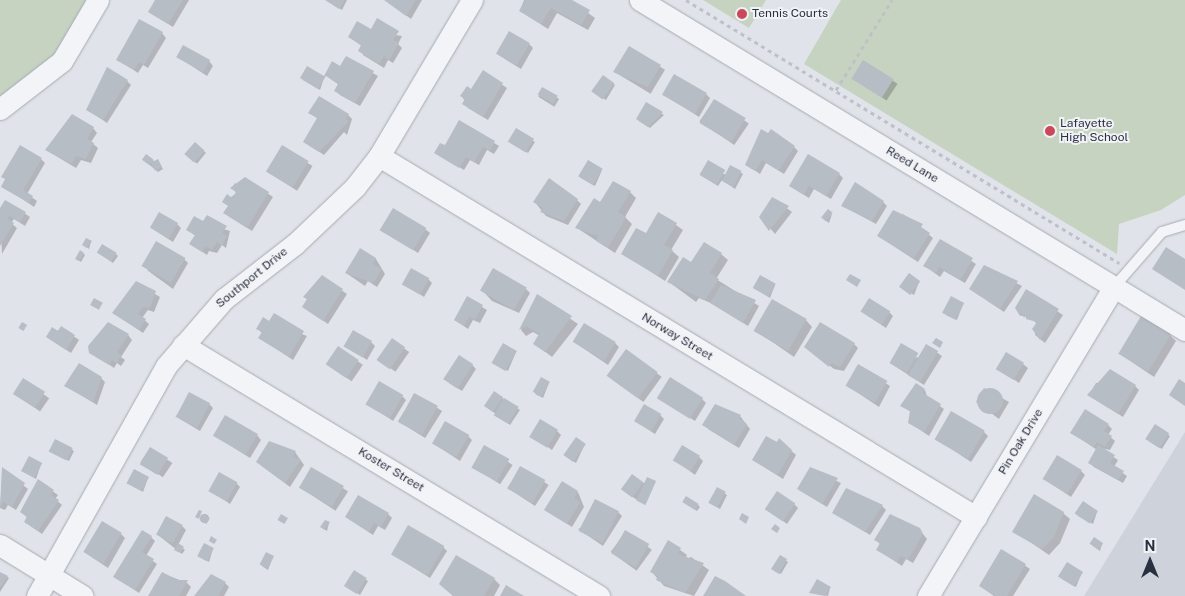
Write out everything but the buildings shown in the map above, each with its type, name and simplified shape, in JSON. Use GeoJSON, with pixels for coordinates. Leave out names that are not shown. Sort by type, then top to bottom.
{"type":"FeatureCollection","features":[{"type":"Feature","properties":{"kind":"street"},"geometry":{"type":"LineString","coordinates":[[0,109],[62,61],[98,0]]}},
{"type":"Feature","properties":{"kind":"street","name":"Southport Drive"},"geometry":{"type":"LineString","coordinates":[[37,596],[148,394],[183,345],[224,299],[337,206],[379,156],[472,0]]}},
{"type":"Feature","properties":{"kind":"street","name":"Reed Lane"},"geometry":{"type":"LineString","coordinates":[[640,0],[1185,330]]}},
{"type":"Feature","properties":{"kind":"street","name":"Norway Street"},"geometry":{"type":"LineString","coordinates":[[379,156],[976,517]]}},
{"type":"Feature","properties":{"kind":"street","name":"Pin Oak Drive"},"geometry":{"type":"LineString","coordinates":[[928,596],[1114,287]]}},
{"type":"Feature","properties":{"kind":"street","name":"Koster Street"},"geometry":{"type":"LineString","coordinates":[[183,345],[599,596]]}},
{"type":"Feature","properties":{"kind":"street"},"geometry":{"type":"LineString","coordinates":[[0,545],[83,596]]}},
{"type":"Feature","properties":{"kind":"lane"},"geometry":{"type":"LineString","coordinates":[[1114,287],[1128,268],[1162,232],[1185,225]]}},
{"type":"Feature","properties":{"kind":"path"},"geometry":{"type":"LineString","coordinates":[[686,0],[1128,268]]}},
{"type":"Feature","properties":{"kind":"path"},"geometry":{"type":"LineString","coordinates":[[836,90],[892,0]]}},
{"type":"Feature","properties":{"kind":"shaded area"},"geometry":{"type":"Polygon","coordinates":[[[1185,432],[1185,596],[1084,596],[1185,432]]]}},
{"type":"Feature","properties":{"kind":"green space"},"geometry":{"type":"Polygon","coordinates":[[[0,0],[98,0],[69,52],[0,99],[0,0]]]}},
{"type":"Feature","properties":{"kind":"green space","name":"Tennis Courts"},"geometry":{"type":"Polygon","coordinates":[[[703,0],[766,0],[749,28],[703,0]]]}},
{"type":"Feature","properties":{"kind":"green space","name":"Lafayette High School"},"geometry":{"type":"Polygon","coordinates":[[[841,0],[1185,0],[1185,195],[1161,210],[1119,224],[1117,254],[804,64],[841,0]]]}},
{"type":"Feature","properties":{"kind":"place","name":"Tennis Courts"},"geometry":{"type":"Point","coordinates":[742,14]}},
{"type":"Feature","properties":{"kind":"place","name":"Lafayette High School"},"geometry":{"type":"Point","coordinates":[1050,131]}}]}
